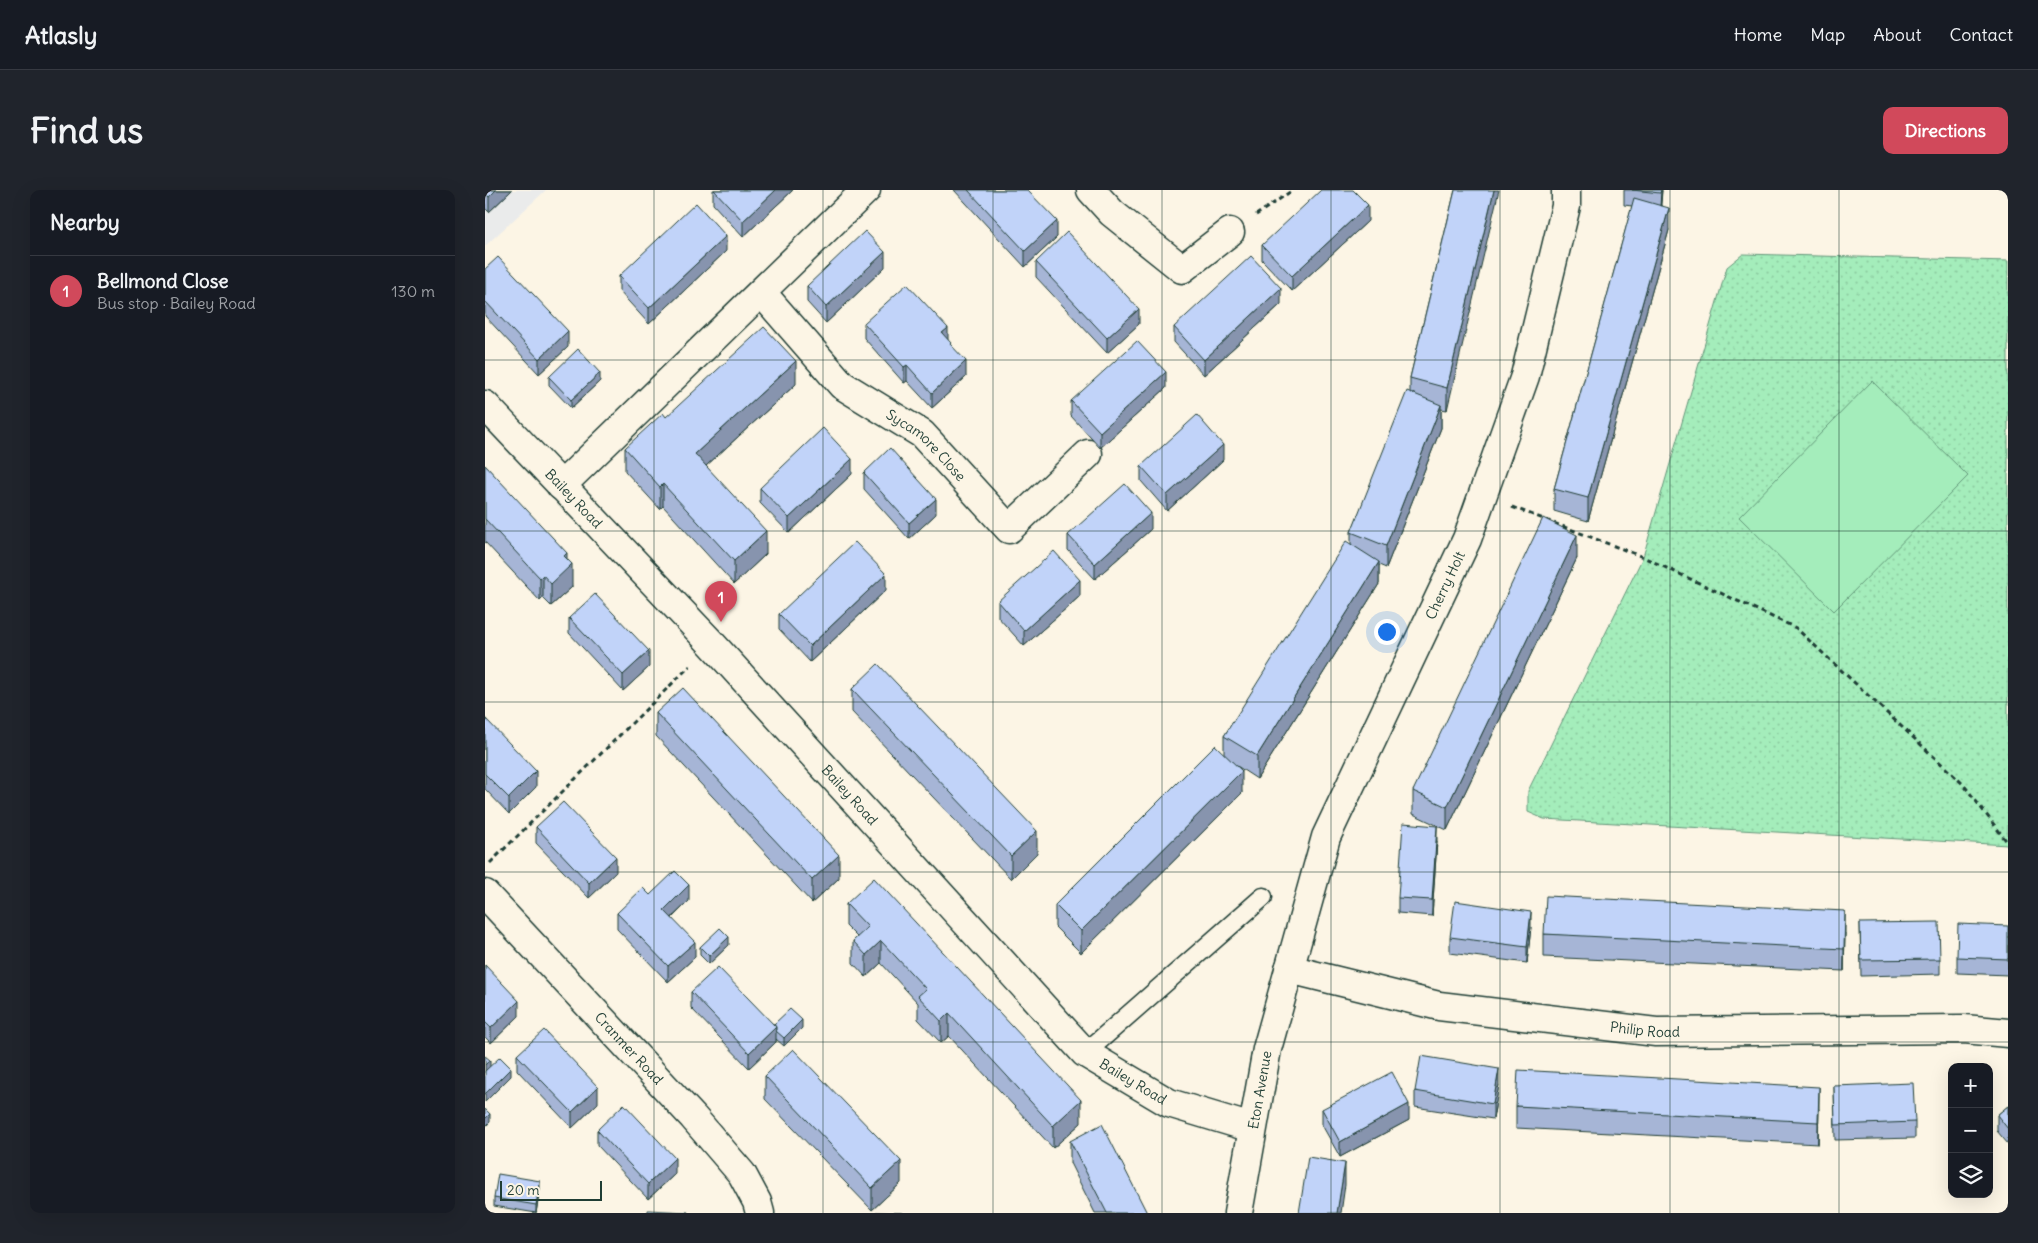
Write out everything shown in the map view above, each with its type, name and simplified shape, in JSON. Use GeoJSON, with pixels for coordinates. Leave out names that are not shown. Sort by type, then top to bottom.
{"type":"FeatureCollection","features":[{"type":"Feature","properties":{"kind":"street"},"geometry":{"type":"LineString","coordinates":[[561,486],[866,190]]}},
{"type":"Feature","properties":{"kind":"street"},"geometry":{"type":"LineString","coordinates":[[1091,190],[1112,213],[1181,269],[1230,232]]}},
{"type":"Feature","properties":{"kind":"street","name":"Cherry Holt"},"geometry":{"type":"LineString","coordinates":[[1289,969],[1326,837],[1467,539],[1483,496],[1525,376],[1566,206],[1566,190]]}},
{"type":"Feature","properties":{"kind":"street","name":"Sycamore Close"},"geometry":{"type":"LineString","coordinates":[[762,293],[843,385],[921,434],[1009,529],[1088,454]]}},
{"type":"Feature","properties":{"kind":"street","name":"Bailey Road"},"geometry":{"type":"LineString","coordinates":[[485,405],[712,644],[1085,1053],[1169,1103],[1252,1128]]}},
{"type":"Feature","properties":{"kind":"street","name":"Cranmer Road"},"geometry":{"type":"LineString","coordinates":[[485,894],[693,1117],[742,1174],[757,1202],[760,1213]]}},
{"type":"Feature","properties":{"kind":"street","name":"Philip Road"},"geometry":{"type":"LineString","coordinates":[[1289,969],[1439,1006],[1656,1032],[1964,1029],[2008,1033]]}},
{"type":"Feature","properties":{"kind":"street","name":"Eton Avenue"},"geometry":{"type":"LineString","coordinates":[[1238,1213],[1267,1049],[1289,969]]}},
{"type":"Feature","properties":{"kind":"lane"},"geometry":{"type":"LineString","coordinates":[[1085,1053],[1263,897]]}},
{"type":"Feature","properties":{"kind":"path"},"geometry":{"type":"LineString","coordinates":[[1230,232],[1293,190]]}},
{"type":"Feature","properties":{"kind":"path"},"geometry":{"type":"LineString","coordinates":[[1483,496],[1643,557],[1797,628],[1963,784],[2008,843]]}},
{"type":"Feature","properties":{"kind":"path"},"geometry":{"type":"LineString","coordinates":[[485,868],[712,644]]}},
{"type":"Feature","properties":{"kind":"shaded area"},"geometry":{"type":"Polygon","coordinates":[[[485,190],[546,190],[485,246],[485,190]]]}},
{"type":"Feature","properties":{"kind":"green space"},"geometry":{"type":"Polygon","coordinates":[[[1743,254],[2008,261],[2008,845],[1544,819],[1528,812],[1528,791],[1643,557],[1727,267],[1743,254]]]}},
{"type":"Feature","properties":{"kind":"green space"},"geometry":{"type":"Polygon","coordinates":[[[1872,381],[1968,476],[1834,611],[1739,517],[1872,381]]]}},
{"type":"Feature","properties":{"kind":"building"},"geometry":{"type":"Polygon","coordinates":[[[485,190],[496,190],[489,197],[485,190]]]}},
{"type":"Feature","properties":{"kind":"building"},"geometry":{"type":"Polygon","coordinates":[[[714,190],[776,190],[743,221],[714,190]]]}},
{"type":"Feature","properties":{"kind":"building"},"geometry":{"type":"Polygon","coordinates":[[[968,190],[1027,190],[1057,221],[1025,251],[968,190]]]}},
{"type":"Feature","properties":{"kind":"building"},"geometry":{"type":"Polygon","coordinates":[[[1321,190],[1353,190],[1368,205],[1292,276],[1262,245],[1321,190]]]}},
{"type":"Feature","properties":{"kind":"building"},"geometry":{"type":"Polygon","coordinates":[[[1455,190],[1494,190],[1447,388],[1410,378],[1455,190]]]}},
{"type":"Feature","properties":{"kind":"building"},"geometry":{"type":"Polygon","coordinates":[[[1632,190],[1661,190],[1660,193],[1632,190]]]}},
{"type":"Feature","properties":{"kind":"building"},"geometry":{"type":"Polygon","coordinates":[[[1634,198],[1669,208],[1588,498],[1554,489],[1634,198]]]}},
{"type":"Feature","properties":{"kind":"building"},"geometry":{"type":"Polygon","coordinates":[[[696,203],[726,236],[649,308],[619,276],[696,203]]]}},
{"type":"Feature","properties":{"kind":"building"},"geometry":{"type":"Polygon","coordinates":[[[865,231],[885,252],[826,307],[807,286],[865,231]]]}},
{"type":"Feature","properties":{"kind":"building"},"geometry":{"type":"Polygon","coordinates":[[[1067,232],[1139,309],[1107,338],[1036,262],[1067,232]]]}},
{"type":"Feature","properties":{"kind":"building"},"geometry":{"type":"Polygon","coordinates":[[[1251,256],[1281,288],[1204,360],[1174,327],[1251,256]]]}},
{"type":"Feature","properties":{"kind":"building"},"geometry":{"type":"Polygon","coordinates":[[[498,257],[568,331],[539,359],[485,301],[485,269],[498,257]]]}},
{"type":"Feature","properties":{"kind":"building"},"geometry":{"type":"Polygon","coordinates":[[[907,284],[948,328],[942,333],[966,361],[932,393],[907,365],[904,367],[864,323],[907,284]]]}},
{"type":"Feature","properties":{"kind":"building"},"geometry":{"type":"Polygon","coordinates":[[[764,327],[796,361],[695,454],[766,531],[734,561],[663,484],[660,487],[625,448],[663,413],[666,417],[764,327]]]}},
{"type":"Feature","properties":{"kind":"building"},"geometry":{"type":"Polygon","coordinates":[[[1137,341],[1166,372],[1100,432],[1071,401],[1137,341]]]}},
{"type":"Feature","properties":{"kind":"building"},"geometry":{"type":"Polygon","coordinates":[[[578,349],[600,373],[571,400],[549,377],[578,349]]]}},
{"type":"Feature","properties":{"kind":"building"},"geometry":{"type":"Polygon","coordinates":[[[1407,391],[1441,405],[1386,546],[1351,532],[1407,391]]]}},
{"type":"Feature","properties":{"kind":"building"},"geometry":{"type":"Polygon","coordinates":[[[1197,415],[1223,445],[1167,495],[1141,466],[1197,415]]]}},
{"type":"Feature","properties":{"kind":"building"},"geometry":{"type":"Polygon","coordinates":[[[823,428],[852,459],[789,518],[760,488],[823,428]]]}},
{"type":"Feature","properties":{"kind":"building"},"geometry":{"type":"Polygon","coordinates":[[[890,448],[936,499],[909,523],[864,473],[890,448]]]}},
{"type":"Feature","properties":{"kind":"building"},"geometry":{"type":"Polygon","coordinates":[[[485,465],[567,553],[564,556],[572,564],[551,584],[543,575],[540,578],[485,519],[485,465]]]}},
{"type":"Feature","properties":{"kind":"building"},"geometry":{"type":"Polygon","coordinates":[[[1125,484],[1151,513],[1095,564],[1068,535],[1125,484]]]}},
{"type":"Feature","properties":{"kind":"building"},"geometry":{"type":"Polygon","coordinates":[[[1543,518],[1577,535],[1447,807],[1413,791],[1543,518]]]}},
{"type":"Feature","properties":{"kind":"building"},"geometry":{"type":"Polygon","coordinates":[[[1346,541],[1379,562],[1257,756],[1224,736],[1346,541]]]}},
{"type":"Feature","properties":{"kind":"building"},"geometry":{"type":"Polygon","coordinates":[[[855,542],[886,574],[810,646],[779,614],[855,542]]]}},
{"type":"Feature","properties":{"kind":"building"},"geometry":{"type":"Polygon","coordinates":[[[1054,551],[1080,580],[1024,631],[998,601],[1054,551]]]}},
{"type":"Feature","properties":{"kind":"building"},"geometry":{"type":"Polygon","coordinates":[[[595,594],[649,651],[623,675],[569,618],[595,594]]]}},
{"type":"Feature","properties":{"kind":"building"},"geometry":{"type":"Polygon","coordinates":[[[878,664],[1037,831],[1011,856],[852,689],[878,664]]]}},
{"type":"Feature","properties":{"kind":"building"},"geometry":{"type":"Polygon","coordinates":[[[683,688],[839,855],[812,880],[656,713],[683,688]]]}},
{"type":"Feature","properties":{"kind":"building"},"geometry":{"type":"Polygon","coordinates":[[[485,718],[536,771],[509,798],[485,774],[485,718]]]}},
{"type":"Feature","properties":{"kind":"building"},"geometry":{"type":"Polygon","coordinates":[[[1215,745],[1242,771],[1081,931],[1055,905],[1215,745]]]}},
{"type":"Feature","properties":{"kind":"building"},"geometry":{"type":"Polygon","coordinates":[[[563,802],[616,857],[589,883],[536,827],[563,802]]]}},
{"type":"Feature","properties":{"kind":"building"},"geometry":{"type":"Polygon","coordinates":[[[1403,823],[1437,826],[1432,900],[1398,898],[1403,823]]]}},
{"type":"Feature","properties":{"kind":"building"},"geometry":{"type":"Polygon","coordinates":[[[675,871],[689,885],[664,910],[695,942],[668,966],[617,913],[643,888],[650,895],[675,871]]]}},
{"type":"Feature","properties":{"kind":"building"},"geometry":{"type":"Polygon","coordinates":[[[874,878],[1081,1100],[1053,1126],[949,1013],[941,1021],[918,996],[926,989],[881,941],[866,955],[853,941],[868,927],[846,904],[874,878]]]}},
{"type":"Feature","properties":{"kind":"building"},"geometry":{"type":"Polygon","coordinates":[[[1546,896],[1845,911],[1844,949],[1544,934],[1546,896]]]}},
{"type":"Feature","properties":{"kind":"building"},"geometry":{"type":"Polygon","coordinates":[[[1455,901],[1531,912],[1527,947],[1450,937],[1455,901]]]}},
{"type":"Feature","properties":{"kind":"building"},"geometry":{"type":"Polygon","coordinates":[[[1939,922],[1940,959],[1861,960],[1860,923],[1939,922]]]}},
{"type":"Feature","properties":{"kind":"building"},"geometry":{"type":"Polygon","coordinates":[[[1958,924],[2008,926],[2008,959],[1957,957],[1958,924]]]}},
{"type":"Feature","properties":{"kind":"building"},"geometry":{"type":"Polygon","coordinates":[[[720,928],[729,937],[709,956],[700,947],[720,928]]]}},
{"type":"Feature","properties":{"kind":"building"},"geometry":{"type":"Polygon","coordinates":[[[485,965],[519,1001],[491,1028],[485,1022],[485,965]]]}},
{"type":"Feature","properties":{"kind":"building"},"geometry":{"type":"Polygon","coordinates":[[[718,967],[776,1027],[749,1053],[691,992],[718,967]]]}},
{"type":"Feature","properties":{"kind":"building"},"geometry":{"type":"Polygon","coordinates":[[[790,1009],[802,1020],[784,1038],[776,1031],[774,1024],[790,1009]]]}},
{"type":"Feature","properties":{"kind":"building"},"geometry":{"type":"Polygon","coordinates":[[[544,1030],[598,1087],[572,1112],[517,1055],[544,1030]]]}},
{"type":"Feature","properties":{"kind":"building"},"geometry":{"type":"Polygon","coordinates":[[[793,1049],[901,1161],[872,1188],[765,1076],[793,1049]]]}},
{"type":"Feature","properties":{"kind":"building"},"geometry":{"type":"Polygon","coordinates":[[[485,1056],[490,1060],[485,1065],[485,1056]]]}},
{"type":"Feature","properties":{"kind":"building"},"geometry":{"type":"Polygon","coordinates":[[[1421,1056],[1499,1069],[1493,1104],[1415,1091],[1421,1056]]]}},
{"type":"Feature","properties":{"kind":"building"},"geometry":{"type":"Polygon","coordinates":[[[500,1057],[511,1068],[485,1094],[485,1071],[500,1057]]]}},
{"type":"Feature","properties":{"kind":"building"},"geometry":{"type":"Polygon","coordinates":[[[1518,1070],[1819,1087],[1818,1122],[1516,1106],[1518,1070]]]}},
{"type":"Feature","properties":{"kind":"building"},"geometry":{"type":"Polygon","coordinates":[[[1392,1072],[1409,1104],[1340,1142],[1322,1109],[1392,1072]]]}},
{"type":"Feature","properties":{"kind":"building"},"geometry":{"type":"Polygon","coordinates":[[[1913,1083],[1915,1122],[1835,1125],[1834,1086],[1913,1083]]]}},
{"type":"Feature","properties":{"kind":"building"},"geometry":{"type":"Polygon","coordinates":[[[624,1104],[675,1158],[648,1184],[597,1130],[624,1104]]]}},
{"type":"Feature","properties":{"kind":"building"},"geometry":{"type":"Polygon","coordinates":[[[2008,1106],[2008,1129],[1997,1115],[2008,1106]]]}},
{"type":"Feature","properties":{"kind":"building"},"geometry":{"type":"Polygon","coordinates":[[[485,1109],[490,1114],[485,1119],[485,1109]]]}},
{"type":"Feature","properties":{"kind":"building"},"geometry":{"type":"Polygon","coordinates":[[[1102,1124],[1147,1213],[1107,1213],[1070,1141],[1102,1124]]]}},
{"type":"Feature","properties":{"kind":"building"},"geometry":{"type":"Polygon","coordinates":[[[1308,1157],[1345,1163],[1337,1213],[1299,1213],[1308,1157]]]}},
{"type":"Feature","properties":{"kind":"building"},"geometry":{"type":"Polygon","coordinates":[[[498,1174],[540,1181],[536,1205],[494,1198],[498,1174]]]}},
{"type":"Feature","properties":{"kind":"building"},"geometry":{"type":"Polygon","coordinates":[[[648,1210],[688,1212],[688,1213],[648,1213],[648,1210]]]}},
{"type":"Feature","properties":{"kind":"place","name":"Bellmond Close"},"geometry":{"type":"Point","coordinates":[721,622]}}]}
